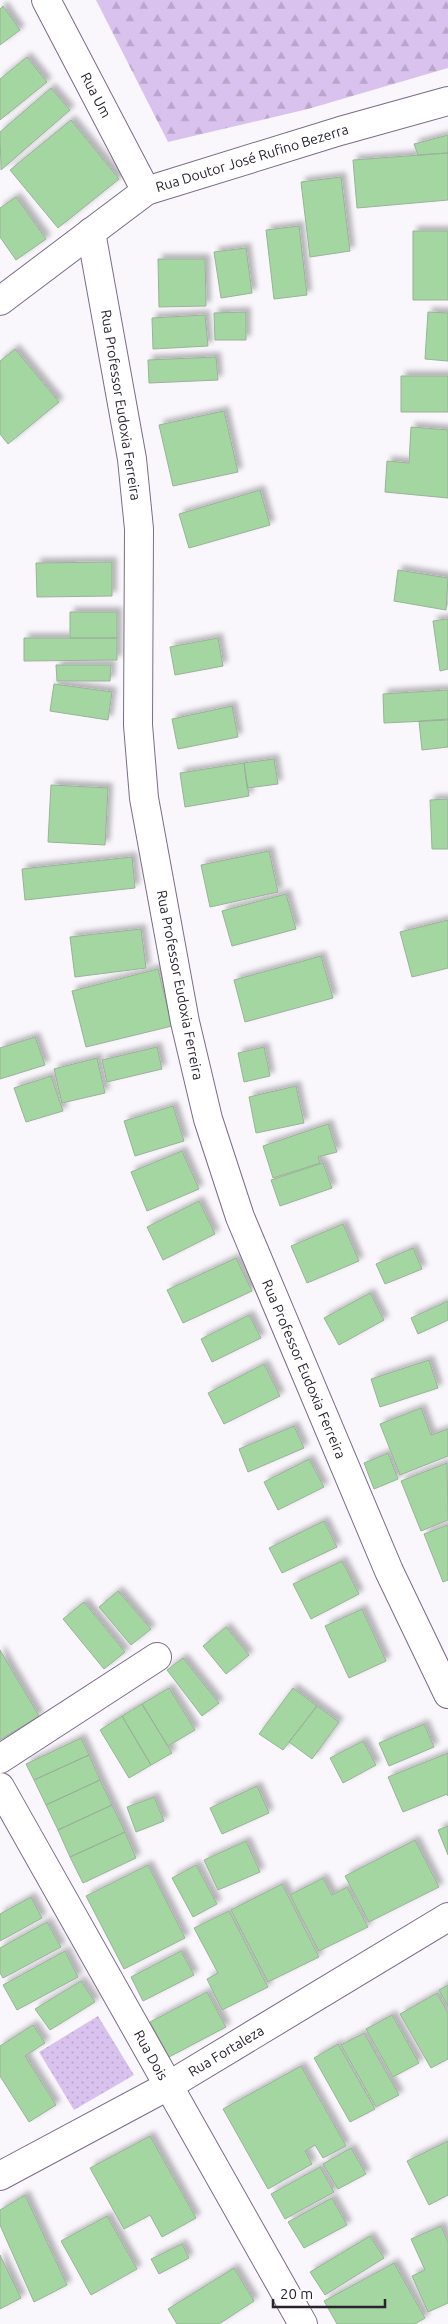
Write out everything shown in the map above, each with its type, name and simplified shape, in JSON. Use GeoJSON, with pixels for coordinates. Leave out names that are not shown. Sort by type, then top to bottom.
{"type":"FeatureCollection","features":[{"type":"Feature","properties":{"kind":"street","name":"Rua Um"},"geometry":{"type":"LineString","coordinates":[[46,0],[146,190]]}},
{"type":"Feature","properties":{"kind":"street","name":"Rua Doutor José Rufino Bezerra"},"geometry":{"type":"LineString","coordinates":[[0,301],[146,190],[340,131],[448,101]]}},
{"type":"Feature","properties":{"kind":"street","name":"Rua Professor Eudoxia Ferreira"},"geometry":{"type":"LineString","coordinates":[[91,232],[132,459],[139,529],[138,725],[144,798],[185,1022],[208,1119],[244,1226],[389,1571],[448,1694]]}},
{"type":"Feature","properties":{"kind":"street"},"geometry":{"type":"LineString","coordinates":[[0,1759],[157,1657]]}},
{"type":"Feature","properties":{"kind":"street","name":"Rua Dois"},"geometry":{"type":"LineString","coordinates":[[0,1787],[303,2324]]}},
{"type":"Feature","properties":{"kind":"street","name":"Rua Fortaleza"},"geometry":{"type":"LineString","coordinates":[[0,2176],[168,2086],[448,1917]]}},
{"type":"Feature","properties":{"kind":"green space"},"geometry":{"type":"Polygon","coordinates":[[[96,0],[448,0],[448,68],[308,109],[168,142],[96,0]]]}},
{"type":"Feature","properties":{"kind":"green space"},"geometry":{"type":"Polygon","coordinates":[[[98,2016],[134,2075],[74,2110],[39,2052],[98,2016]]]}},
{"type":"Feature","properties":{"kind":"building"},"geometry":{"type":"Polygon","coordinates":[[[3,6],[20,30],[0,45],[0,9],[3,6]]]}},
{"type":"Feature","properties":{"kind":"building"},"geometry":{"type":"Polygon","coordinates":[[[27,57],[47,82],[0,120],[0,79],[27,57]]]}},
{"type":"Feature","properties":{"kind":"building"},"geometry":{"type":"Polygon","coordinates":[[[51,88],[70,110],[1,170],[0,132],[51,88]]]}},
{"type":"Feature","properties":{"kind":"building"},"geometry":{"type":"Polygon","coordinates":[[[71,120],[119,179],[58,228],[10,170],[71,120]]]}},
{"type":"Feature","properties":{"kind":"building"},"geometry":{"type":"Polygon","coordinates":[[[448,135],[448,153],[418,155],[414,144],[448,135]]]}},
{"type":"Feature","properties":{"kind":"building"},"geometry":{"type":"Polygon","coordinates":[[[448,153],[448,200],[357,208],[353,160],[448,153]]]}},
{"type":"Feature","properties":{"kind":"building"},"geometry":{"type":"Polygon","coordinates":[[[341,177],[350,251],[310,257],[301,182],[341,177]]]}},
{"type":"Feature","properties":{"kind":"building"},"geometry":{"type":"Polygon","coordinates":[[[16,197],[46,239],[16,260],[0,237],[0,208],[16,197]]]}},
{"type":"Feature","properties":{"kind":"building"},"geometry":{"type":"Polygon","coordinates":[[[299,226],[307,295],[274,299],[266,230],[299,226]]]}},
{"type":"Feature","properties":{"kind":"building"},"geometry":{"type":"Polygon","coordinates":[[[413,231],[448,231],[448,300],[413,300],[413,231]]]}},
{"type":"Feature","properties":{"kind":"building"},"geometry":{"type":"Polygon","coordinates":[[[246,248],[252,293],[221,298],[214,252],[246,248]]]}},
{"type":"Feature","properties":{"kind":"building"},"geometry":{"type":"Polygon","coordinates":[[[158,259],[205,259],[206,306],[159,307],[158,259]]]}},
{"type":"Feature","properties":{"kind":"building"},"geometry":{"type":"Polygon","coordinates":[[[246,312],[246,340],[215,340],[214,313],[246,312]]]}},
{"type":"Feature","properties":{"kind":"building"},"geometry":{"type":"Polygon","coordinates":[[[428,312],[448,313],[448,361],[425,359],[428,312]]]}},
{"type":"Feature","properties":{"kind":"building"},"geometry":{"type":"Polygon","coordinates":[[[205,315],[208,346],[153,349],[152,318],[205,315]]]}},
{"type":"Feature","properties":{"kind":"building"},"geometry":{"type":"Polygon","coordinates":[[[15,349],[59,402],[8,444],[0,434],[0,361],[15,349]]]}},
{"type":"Feature","properties":{"kind":"building"},"geometry":{"type":"Polygon","coordinates":[[[216,357],[218,380],[149,383],[148,360],[216,357]]]}},
{"type":"Feature","properties":{"kind":"building"},"geometry":{"type":"Polygon","coordinates":[[[401,376],[448,376],[448,412],[401,412],[401,376]]]}},
{"type":"Feature","properties":{"kind":"building"},"geometry":{"type":"Polygon","coordinates":[[[224,411],[238,472],[173,486],[159,425],[224,411]]]}},
{"type":"Feature","properties":{"kind":"building"},"geometry":{"type":"Polygon","coordinates":[[[411,427],[448,430],[448,498],[385,492],[387,461],[409,463],[411,427]]]}},
{"type":"Feature","properties":{"kind":"building"},"geometry":{"type":"Polygon","coordinates":[[[260,490],[270,525],[189,548],[179,514],[260,490]]]}},
{"type":"Feature","properties":{"kind":"building"},"geometry":{"type":"Polygon","coordinates":[[[112,562],[112,596],[37,597],[36,563],[112,562]]]}},
{"type":"Feature","properties":{"kind":"building"},"geometry":{"type":"Polygon","coordinates":[[[398,570],[448,578],[446,610],[394,601],[398,570]]]}},
{"type":"Feature","properties":{"kind":"building"},"geometry":{"type":"Polygon","coordinates":[[[70,612],[117,612],[117,638],[70,638],[70,612]]]}},
{"type":"Feature","properties":{"kind":"building"},"geometry":{"type":"Polygon","coordinates":[[[448,619],[448,669],[440,671],[433,621],[448,619]]]}},
{"type":"Feature","properties":{"kind":"building"},"geometry":{"type":"Polygon","coordinates":[[[24,638],[117,638],[117,660],[24,661],[24,638]]]}},
{"type":"Feature","properties":{"kind":"building"},"geometry":{"type":"Polygon","coordinates":[[[218,638],[223,666],[175,675],[170,647],[218,638]]]}},
{"type":"Feature","properties":{"kind":"building"},"geometry":{"type":"Polygon","coordinates":[[[56,665],[111,665],[110,681],[57,681],[56,665]]]}},
{"type":"Feature","properties":{"kind":"building"},"geometry":{"type":"Polygon","coordinates":[[[54,684],[112,692],[108,720],[50,711],[54,684]]]}},
{"type":"Feature","properties":{"kind":"building"},"geometry":{"type":"Polygon","coordinates":[[[448,690],[448,720],[384,723],[383,694],[448,690]]]}},
{"type":"Feature","properties":{"kind":"building"},"geometry":{"type":"Polygon","coordinates":[[[232,706],[238,737],[178,749],[172,719],[232,706]]]}},
{"type":"Feature","properties":{"kind":"building"},"geometry":{"type":"Polygon","coordinates":[[[448,719],[448,747],[422,750],[419,721],[448,719]]]}},
{"type":"Feature","properties":{"kind":"building"},"geometry":{"type":"Polygon","coordinates":[[[274,759],[278,784],[247,788],[244,763],[274,759]]]}},
{"type":"Feature","properties":{"kind":"building"},"geometry":{"type":"Polygon","coordinates":[[[244,763],[249,796],[185,807],[180,773],[244,763]]]}},
{"type":"Feature","properties":{"kind":"building"},"geometry":{"type":"Polygon","coordinates":[[[51,785],[108,788],[105,845],[48,842],[51,785]]]}},
{"type":"Feature","properties":{"kind":"building"},"geometry":{"type":"Polygon","coordinates":[[[448,799],[448,849],[432,849],[430,800],[448,799]]]}},
{"type":"Feature","properties":{"kind":"building"},"geometry":{"type":"Polygon","coordinates":[[[269,851],[278,892],[210,907],[201,865],[269,851]]]}},
{"type":"Feature","properties":{"kind":"building"},"geometry":{"type":"Polygon","coordinates":[[[132,857],[135,888],[25,900],[22,869],[132,857]]]}},
{"type":"Feature","properties":{"kind":"building"},"geometry":{"type":"Polygon","coordinates":[[[286,894],[296,929],[232,946],[222,911],[286,894]]]}},
{"type":"Feature","properties":{"kind":"building"},"geometry":{"type":"Polygon","coordinates":[[[448,920],[448,968],[412,977],[400,932],[448,920]]]}},
{"type":"Feature","properties":{"kind":"building"},"geometry":{"type":"Polygon","coordinates":[[[141,929],[146,968],[75,977],[70,937],[141,929]]]}},
{"type":"Feature","properties":{"kind":"building"},"geometry":{"type":"Polygon","coordinates":[[[321,956],[333,998],[245,1022],[234,980],[321,956]]]}},
{"type":"Feature","properties":{"kind":"building"},"geometry":{"type":"Polygon","coordinates":[[[158,969],[172,1026],[86,1047],[72,991],[158,969]]]}},
{"type":"Feature","properties":{"kind":"building"},"geometry":{"type":"Polygon","coordinates":[[[35,1037],[45,1065],[0,1079],[0,1048],[35,1037]]]}},
{"type":"Feature","properties":{"kind":"building"},"geometry":{"type":"Polygon","coordinates":[[[157,1047],[162,1069],[107,1082],[102,1060],[157,1047]]]}},
{"type":"Feature","properties":{"kind":"building"},"geometry":{"type":"Polygon","coordinates":[[[264,1047],[270,1076],[244,1082],[238,1053],[264,1047]]]}},
{"type":"Feature","properties":{"kind":"building"},"geometry":{"type":"Polygon","coordinates":[[[97,1058],[105,1093],[62,1103],[54,1069],[97,1058]]]}},
{"type":"Feature","properties":{"kind":"building"},"geometry":{"type":"Polygon","coordinates":[[[51,1076],[63,1111],[26,1122],[14,1088],[51,1076]]]}},
{"type":"Feature","properties":{"kind":"building"},"geometry":{"type":"Polygon","coordinates":[[[296,1086],[304,1123],[256,1133],[249,1097],[296,1086]]]}},
{"type":"Feature","properties":{"kind":"building"},"geometry":{"type":"Polygon","coordinates":[[[173,1106],[184,1141],[135,1156],[124,1121],[173,1106]]]}},
{"type":"Feature","properties":{"kind":"building"},"geometry":{"type":"Polygon","coordinates":[[[328,1124],[337,1152],[318,1157],[320,1163],[273,1178],[263,1146],[328,1124]]]}},
{"type":"Feature","properties":{"kind":"building"},"geometry":{"type":"Polygon","coordinates":[[[182,1151],[199,1189],[147,1211],[131,1172],[182,1151]]]}},
{"type":"Feature","properties":{"kind":"building"},"geometry":{"type":"Polygon","coordinates":[[[323,1163],[332,1188],[280,1206],[271,1180],[323,1163]]]}},
{"type":"Feature","properties":{"kind":"building"},"geometry":{"type":"Polygon","coordinates":[[[199,1201],[215,1234],[163,1260],[147,1227],[199,1201]]]}},
{"type":"Feature","properties":{"kind":"building"},"geometry":{"type":"Polygon","coordinates":[[[343,1224],[359,1261],[307,1283],[291,1246],[343,1224]]]}},
{"type":"Feature","properties":{"kind":"building"},"geometry":{"type":"Polygon","coordinates":[[[413,1248],[422,1269],[385,1284],[376,1264],[413,1248]]]}},
{"type":"Feature","properties":{"kind":"building"},"geometry":{"type":"Polygon","coordinates":[[[236,1258],[252,1291],[183,1323],[167,1290],[236,1258]]]}},
{"type":"Feature","properties":{"kind":"building"},"geometry":{"type":"Polygon","coordinates":[[[370,1293],[384,1320],[339,1345],[324,1318],[370,1293]]]}},
{"type":"Feature","properties":{"kind":"building"},"geometry":{"type":"Polygon","coordinates":[[[448,1301],[448,1320],[418,1334],[411,1318],[448,1301]]]}},
{"type":"Feature","properties":{"kind":"building"},"geometry":{"type":"Polygon","coordinates":[[[249,1315],[261,1338],[212,1362],[201,1339],[249,1315]]]}},
{"type":"Feature","properties":{"kind":"building"},"geometry":{"type":"Polygon","coordinates":[[[429,1360],[438,1388],[380,1407],[371,1379],[429,1360]]]}},
{"type":"Feature","properties":{"kind":"building"},"geometry":{"type":"Polygon","coordinates":[[[264,1364],[280,1396],[224,1424],[208,1393],[264,1364]]]}},
{"type":"Feature","properties":{"kind":"building"},"geometry":{"type":"Polygon","coordinates":[[[421,1408],[431,1435],[448,1429],[448,1456],[400,1475],[380,1424],[421,1408]]]}},
{"type":"Feature","properties":{"kind":"building"},"geometry":{"type":"Polygon","coordinates":[[[294,1426],[304,1448],[248,1472],[239,1449],[294,1426]]]}},
{"type":"Feature","properties":{"kind":"building"},"geometry":{"type":"Polygon","coordinates":[[[388,1453],[398,1479],[374,1489],[364,1463],[388,1453]]]}},
{"type":"Feature","properties":{"kind":"building"},"geometry":{"type":"Polygon","coordinates":[[[309,1459],[324,1487],[278,1510],[264,1482],[309,1459]]]}},
{"type":"Feature","properties":{"kind":"building"},"geometry":{"type":"Polygon","coordinates":[[[447,1463],[448,1520],[421,1531],[401,1481],[447,1463]]]}},
{"type":"Feature","properties":{"kind":"building"},"geometry":{"type":"Polygon","coordinates":[[[324,1521],[337,1547],[282,1573],[269,1548],[324,1521]]]}},
{"type":"Feature","properties":{"kind":"building"},"geometry":{"type":"Polygon","coordinates":[[[448,1525],[448,1580],[443,1582],[424,1534],[448,1525]]]}},
{"type":"Feature","properties":{"kind":"building"},"geometry":{"type":"Polygon","coordinates":[[[342,1561],[359,1594],[311,1619],[293,1584],[342,1561]]]}},
{"type":"Feature","properties":{"kind":"building"},"geometry":{"type":"Polygon","coordinates":[[[118,1591],[151,1629],[131,1645],[99,1607],[118,1591]]]}},
{"type":"Feature","properties":{"kind":"building"},"geometry":{"type":"Polygon","coordinates":[[[84,1602],[125,1652],[104,1669],[63,1619],[84,1602]]]}},
{"type":"Feature","properties":{"kind":"building"},"geometry":{"type":"Polygon","coordinates":[[[362,1609],[386,1661],[349,1678],[325,1626],[362,1609]]]}},
{"type":"Feature","properties":{"kind":"building"},"geometry":{"type":"Polygon","coordinates":[[[226,1627],[249,1655],[226,1674],[203,1646],[226,1627]]]}},
{"type":"Feature","properties":{"kind":"building"},"geometry":{"type":"Polygon","coordinates":[[[0,1650],[39,1716],[0,1740],[0,1650]]]}},
{"type":"Feature","properties":{"kind":"building"},"geometry":{"type":"Polygon","coordinates":[[[183,1658],[219,1703],[202,1716],[167,1670],[183,1658]]]}},
{"type":"Feature","properties":{"kind":"building"},"geometry":{"type":"Polygon","coordinates":[[[169,1688],[195,1730],[168,1746],[142,1704],[169,1688]]]}},
{"type":"Feature","properties":{"kind":"building"},"geometry":{"type":"Polygon","coordinates":[[[293,1688],[317,1706],[283,1750],[259,1734],[293,1688]]]}},
{"type":"Feature","properties":{"kind":"building"},"geometry":{"type":"Polygon","coordinates":[[[142,1704],[172,1753],[151,1765],[122,1716],[142,1704]]]}},
{"type":"Feature","properties":{"kind":"building"},"geometry":{"type":"Polygon","coordinates":[[[317,1706],[339,1722],[312,1759],[289,1742],[317,1706]]]}},
{"type":"Feature","properties":{"kind":"building"},"geometry":{"type":"Polygon","coordinates":[[[122,1716],[151,1765],[129,1778],[100,1730],[122,1716]]]}},
{"type":"Feature","properties":{"kind":"building"},"geometry":{"type":"Polygon","coordinates":[[[424,1724],[434,1747],[389,1766],[379,1743],[424,1724]]]}},
{"type":"Feature","properties":{"kind":"building"},"geometry":{"type":"Polygon","coordinates":[[[81,1738],[89,1755],[34,1780],[26,1764],[81,1738]]]}},
{"type":"Feature","properties":{"kind":"building"},"geometry":{"type":"Polygon","coordinates":[[[363,1741],[376,1765],[343,1783],[330,1758],[363,1741]]]}},
{"type":"Feature","properties":{"kind":"building"},"geometry":{"type":"Polygon","coordinates":[[[448,1753],[448,1796],[447,1794],[403,1812],[388,1777],[448,1753]]]}},
{"type":"Feature","properties":{"kind":"building"},"geometry":{"type":"Polygon","coordinates":[[[89,1755],[100,1780],[46,1805],[34,1780],[89,1755]]]}},
{"type":"Feature","properties":{"kind":"building"},"geometry":{"type":"Polygon","coordinates":[[[100,1780],[112,1805],[58,1830],[46,1805],[100,1780]]]}},
{"type":"Feature","properties":{"kind":"building"},"geometry":{"type":"Polygon","coordinates":[[[257,1786],[269,1813],[222,1834],[210,1808],[257,1786]]]}},
{"type":"Feature","properties":{"kind":"building"},"geometry":{"type":"Polygon","coordinates":[[[154,1797],[164,1821],[136,1832],[127,1807],[154,1797]]]}},
{"type":"Feature","properties":{"kind":"building"},"geometry":{"type":"Polygon","coordinates":[[[112,1805],[125,1832],[70,1857],[58,1830],[112,1805]]]}},
{"type":"Feature","properties":{"kind":"building"},"geometry":{"type":"Polygon","coordinates":[[[448,1826],[448,1855],[438,1830],[448,1826]]]}},
{"type":"Feature","properties":{"kind":"building"},"geometry":{"type":"Polygon","coordinates":[[[125,1832],[136,1858],[83,1883],[70,1857],[125,1832]]]}},
{"type":"Feature","properties":{"kind":"building"},"geometry":{"type":"Polygon","coordinates":[[[415,1840],[439,1887],[369,1922],[345,1876],[415,1840]]]}},
{"type":"Feature","properties":{"kind":"building"},"geometry":{"type":"Polygon","coordinates":[[[246,1841],[260,1872],[218,1890],[204,1860],[246,1841]]]}},
{"type":"Feature","properties":{"kind":"building"},"geometry":{"type":"Polygon","coordinates":[[[148,1865],[185,1938],[124,1969],[86,1896],[148,1865]]]}},
{"type":"Feature","properties":{"kind":"building"},"geometry":{"type":"Polygon","coordinates":[[[196,1865],[217,1904],[193,1917],[172,1878],[196,1865]]]}},
{"type":"Feature","properties":{"kind":"building"},"geometry":{"type":"Polygon","coordinates":[[[323,1878],[332,1895],[347,1887],[368,1927],[319,1951],[290,1895],[323,1878]]]}},
{"type":"Feature","properties":{"kind":"building"},"geometry":{"type":"Polygon","coordinates":[[[282,1884],[319,1957],[268,1982],[231,1910],[282,1884]]]}},
{"type":"Feature","properties":{"kind":"building"},"geometry":{"type":"Polygon","coordinates":[[[31,1897],[42,1918],[0,1941],[0,1914],[31,1897]]]}},
{"type":"Feature","properties":{"kind":"building"},"geometry":{"type":"Polygon","coordinates":[[[229,1911],[268,1987],[222,2010],[207,1979],[218,1973],[194,1928],[229,1911]]]}},
{"type":"Feature","properties":{"kind":"building"},"geometry":{"type":"Polygon","coordinates":[[[47,1922],[61,1947],[3,1978],[0,1973],[0,1948],[47,1922]]]}},
{"type":"Feature","properties":{"kind":"building"},"geometry":{"type":"Polygon","coordinates":[[[65,1951],[78,1977],[17,2010],[3,1985],[65,1951]]]}},
{"type":"Feature","properties":{"kind":"building"},"geometry":{"type":"Polygon","coordinates":[[[181,1951],[194,1975],[143,2001],[131,1977],[181,1951]]]}},
{"type":"Feature","properties":{"kind":"building"},"geometry":{"type":"Polygon","coordinates":[[[81,1981],[95,2002],[50,2030],[35,2009],[81,1981]]]}},
{"type":"Feature","properties":{"kind":"building"},"geometry":{"type":"Polygon","coordinates":[[[448,1985],[448,2006],[439,1990],[448,1985]]]}},
{"type":"Feature","properties":{"kind":"building"},"geometry":{"type":"Polygon","coordinates":[[[207,1992],[226,2027],[169,2057],[150,2022],[207,1992]]]}},
{"type":"Feature","properties":{"kind":"building"},"geometry":{"type":"Polygon","coordinates":[[[437,1993],[448,2013],[448,2059],[431,2068],[400,2014],[437,1993]]]}},
{"type":"Feature","properties":{"kind":"building"},"geometry":{"type":"Polygon","coordinates":[[[392,2015],[419,2063],[393,2077],[366,2029],[392,2015]]]}},
{"type":"Feature","properties":{"kind":"building"},"geometry":{"type":"Polygon","coordinates":[[[33,2025],[45,2043],[25,2056],[56,2105],[29,2122],[0,2076],[0,2046],[33,2025]]]}},
{"type":"Feature","properties":{"kind":"building"},"geometry":{"type":"Polygon","coordinates":[[[364,2033],[399,2095],[376,2107],[341,2045],[364,2033]]]}},
{"type":"Feature","properties":{"kind":"building"},"geometry":{"type":"Polygon","coordinates":[[[338,2044],[375,2109],[350,2122],[314,2058],[338,2044]]]}},
{"type":"Feature","properties":{"kind":"building"},"geometry":{"type":"Polygon","coordinates":[[[301,2066],[346,2146],[323,2158],[315,2145],[305,2151],[312,2164],[268,2189],[223,2109],[301,2066]]]}},
{"type":"Feature","properties":{"kind":"building"},"geometry":{"type":"Polygon","coordinates":[[[150,2136],[196,2218],[162,2237],[150,2215],[124,2229],[90,2168],[150,2136]]]}},
{"type":"Feature","properties":{"kind":"building"},"geometry":{"type":"Polygon","coordinates":[[[448,2141],[448,2195],[429,2205],[407,2161],[448,2141]]]}},
{"type":"Feature","properties":{"kind":"building"},"geometry":{"type":"Polygon","coordinates":[[[351,2148],[366,2174],[338,2189],[323,2164],[351,2148]]]}},
{"type":"Feature","properties":{"kind":"building"},"geometry":{"type":"Polygon","coordinates":[[[320,2167],[334,2192],[285,2219],[271,2194],[320,2167]]]}},
{"type":"Feature","properties":{"kind":"building"},"geometry":{"type":"Polygon","coordinates":[[[25,2195],[67,2285],[34,2302],[0,2225],[0,2210],[25,2195]]]}},
{"type":"Feature","properties":{"kind":"building"},"geometry":{"type":"Polygon","coordinates":[[[332,2198],[347,2225],[304,2248],[288,2222],[332,2198]]]}},
{"type":"Feature","properties":{"kind":"building"},"geometry":{"type":"Polygon","coordinates":[[[107,2216],[137,2269],[91,2295],[61,2241],[107,2216]]]}},
{"type":"Feature","properties":{"kind":"building"},"geometry":{"type":"Polygon","coordinates":[[[441,2226],[448,2242],[448,2303],[428,2312],[412,2276],[425,2270],[411,2239],[441,2226]]]}},
{"type":"Feature","properties":{"kind":"building"},"geometry":{"type":"Polygon","coordinates":[[[370,2236],[384,2258],[325,2295],[310,2272],[370,2236]]]}},
{"type":"Feature","properties":{"kind":"building"},"geometry":{"type":"Polygon","coordinates":[[[182,2244],[189,2258],[159,2274],[151,2259],[182,2244]]]}},
{"type":"Feature","properties":{"kind":"building"},"geometry":{"type":"Polygon","coordinates":[[[0,2255],[21,2298],[0,2309],[0,2255]]]}},
{"type":"Feature","properties":{"kind":"building"},"geometry":{"type":"Polygon","coordinates":[[[394,2263],[425,2318],[415,2324],[337,2324],[324,2301],[394,2263]]]}},
{"type":"Feature","properties":{"kind":"building"},"geometry":{"type":"Polygon","coordinates":[[[234,2268],[254,2301],[219,2324],[177,2324],[168,2309],[234,2268]]]}}]}
